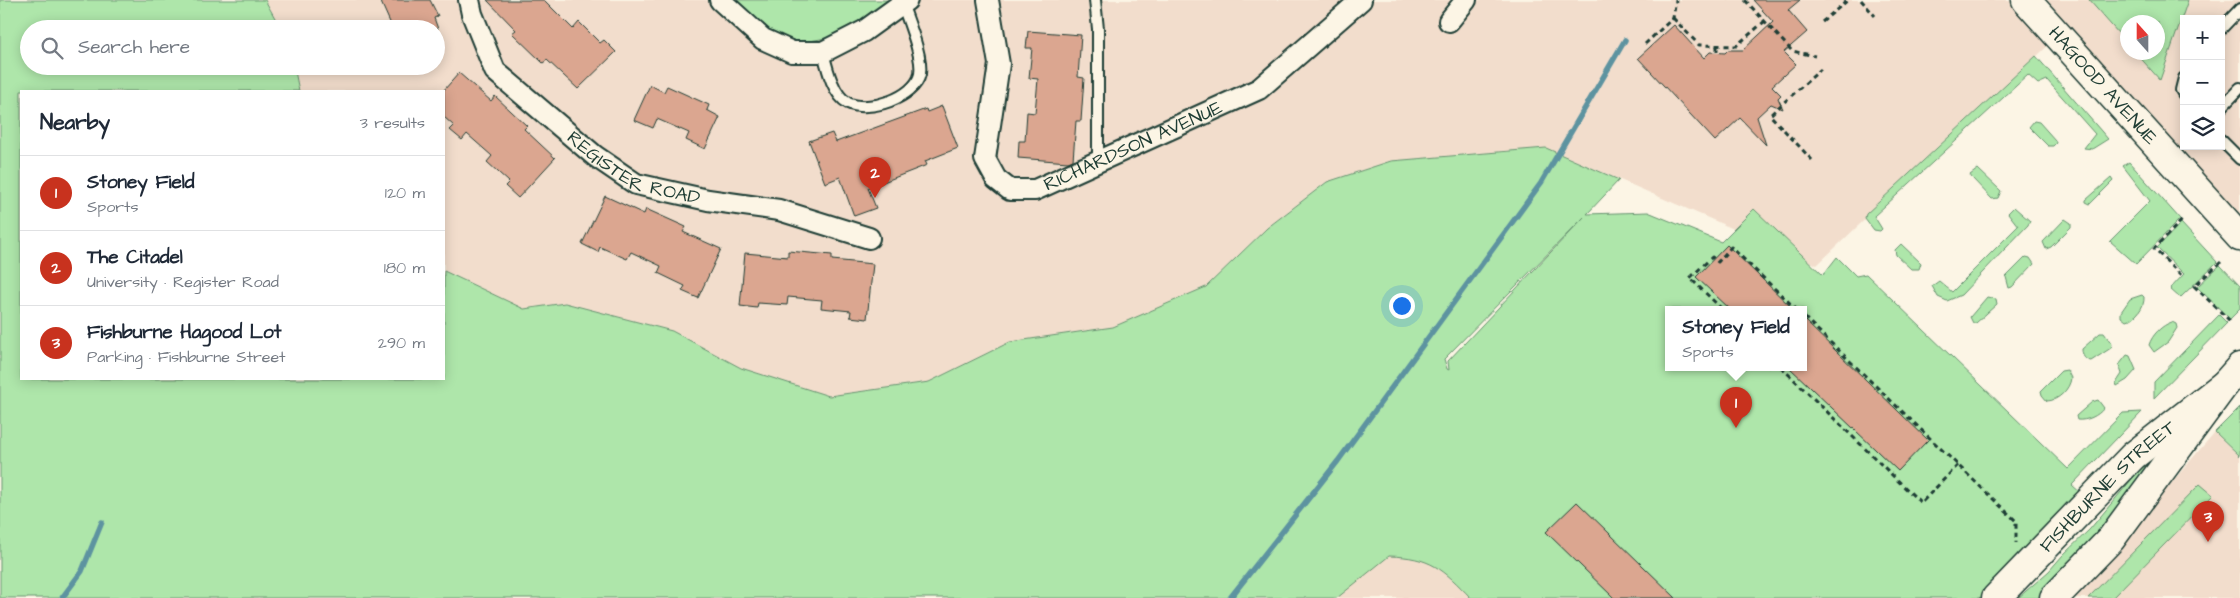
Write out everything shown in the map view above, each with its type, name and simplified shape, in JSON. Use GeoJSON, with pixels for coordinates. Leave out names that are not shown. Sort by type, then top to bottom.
{"type":"FeatureCollection","features":[{"type":"Feature","properties":{"kind":"main road","name":"HAGOOD AVENUE"},"geometry":{"type":"LineString","coordinates":[[2026,0],[2240,237]]}},
{"type":"Feature","properties":{"kind":"main road","name":"FISHBURNE STREET"},"geometry":{"type":"LineString","coordinates":[[1996,598],[2133,456],[2233,376]]}},
{"type":"Feature","properties":{"kind":"main road","name":"FISHBURNE STREET"},"geometry":{"type":"LineString","coordinates":[[2054,598],[2111,539],[2233,376]]}},
{"type":"Feature","properties":{"kind":"street","name":"REGISTER ROAD"},"geometry":{"type":"LineString","coordinates":[[469,0],[472,14],[495,71],[595,156],[636,184],[708,200],[779,210],[869,238]]}},
{"type":"Feature","properties":{"kind":"street"},"geometry":{"type":"LineString","coordinates":[[720,0],[762,39],[792,52],[822,52],[864,31],[905,2]]}},
{"type":"Feature","properties":{"kind":"street","name":"RICHARDSON AVENUE"},"geometry":{"type":"LineString","coordinates":[[988,0],[999,64],[985,159],[996,179],[1010,190],[1035,190],[1259,89],[1361,0]]}},
{"type":"Feature","properties":{"kind":"street"},"geometry":{"type":"LineString","coordinates":[[1450,21],[1466,0]]}},
{"type":"Feature","properties":{"kind":"lane"},"geometry":{"type":"LineString","coordinates":[[1095,0],[1098,29],[1098,162]]}},
{"type":"Feature","properties":{"kind":"lane"},"geometry":{"type":"LineString","coordinates":[[822,52],[836,88],[848,103],[870,107],[911,91],[918,82],[920,72],[919,60],[905,2]]}},
{"type":"Feature","properties":{"kind":"lane"},"geometry":{"type":"LineString","coordinates":[[2225,25],[2240,9]]}},
{"type":"Feature","properties":{"kind":"lane"},"geometry":{"type":"LineString","coordinates":[[2224,105],[2240,88]]}},
{"type":"Feature","properties":{"kind":"lane"},"geometry":{"type":"LineString","coordinates":[[2225,144],[2240,159]]}},
{"type":"Feature","properties":{"kind":"path"},"geometry":{"type":"LineString","coordinates":[[1645,44],[1673,18],[1676,0]]}},
{"type":"Feature","properties":{"kind":"path"},"geometry":{"type":"LineString","coordinates":[[1746,0],[1792,50],[1815,56]]}},
{"type":"Feature","properties":{"kind":"path"},"geometry":{"type":"LineString","coordinates":[[1822,22],[1848,0]]}},
{"type":"Feature","properties":{"kind":"path"},"geometry":{"type":"LineString","coordinates":[[1860,0],[1876,16]]}},
{"type":"Feature","properties":{"kind":"path"},"geometry":{"type":"LineString","coordinates":[[1673,18],[1699,45],[1717,46],[1736,46],[1765,21]]}},
{"type":"Feature","properties":{"kind":"path"},"geometry":{"type":"LineString","coordinates":[[1717,46],[1717,52]]}},
{"type":"Feature","properties":{"kind":"path"},"geometry":{"type":"LineString","coordinates":[[1812,160],[1770,115],[1821,69]]}},
{"type":"Feature","properties":{"kind":"path"},"geometry":{"type":"LineString","coordinates":[[1769,106],[1774,111]]}},
{"type":"Feature","properties":{"kind":"path"},"geometry":{"type":"LineString","coordinates":[[2181,275],[2154,248],[2183,219]]}},
{"type":"Feature","properties":{"kind":"path"},"geometry":{"type":"LineString","coordinates":[[1719,306],[1690,278],[1712,257],[1718,262],[1731,247],[1793,306]]}},
{"type":"Feature","properties":{"kind":"path"},"geometry":{"type":"LineString","coordinates":[[2221,262],[2194,286],[2231,322]]}},
{"type":"Feature","properties":{"kind":"path"},"geometry":{"type":"LineString","coordinates":[[1807,319],[2016,521],[2016,546]]}},
{"type":"Feature","properties":{"kind":"path"},"geometry":{"type":"LineString","coordinates":[[1785,371],[1921,503],[1958,465]]}},
{"type":"Feature","properties":{"kind":"shaded area"},"geometry":{"type":"Polygon","coordinates":[[[265,0],[2240,0],[2240,214],[2147,134],[2058,36],[1817,265],[1546,148],[1391,161],[1327,182],[1267,228],[1206,287],[1113,327],[1010,342],[929,382],[829,396],[741,368],[672,331],[565,303],[524,309],[445,271],[445,90],[299,90],[296,75],[445,75],[445,20],[276,20],[265,0]]]}},
{"type":"Feature","properties":{"kind":"shaded area"},"geometry":{"type":"Polygon","coordinates":[[[2215,432],[2240,456],[2240,598],[2067,598],[2112,552],[2215,432]]]}},
{"type":"Feature","properties":{"kind":"shaded area"},"geometry":{"type":"Polygon","coordinates":[[[1414,475],[1544,598],[1300,598],[1414,475]]]}},
{"type":"Feature","properties":{"kind":"green space"},"geometry":{"type":"Polygon","coordinates":[[[0,0],[265,0],[276,20],[20,20],[20,75],[296,75],[299,90],[20,90],[20,380],[445,380],[445,271],[524,309],[565,303],[672,331],[741,368],[829,396],[929,382],[1010,342],[1113,327],[1206,287],[1267,228],[1327,182],[1391,161],[1546,148],[1619,180],[1587,214],[1648,212],[1721,242],[1754,209],[1823,275],[1837,257],[1856,276],[1866,274],[2068,469],[2123,413],[2142,412],[2072,485],[2082,494],[1981,598],[1471,598],[1452,579],[1435,566],[1416,559],[1389,556],[1337,598],[0,598],[0,0]],[[1584,217],[1444,359],[1449,370],[1448,361],[1584,217]]]}},
{"type":"Feature","properties":{"kind":"green space"},"geometry":{"type":"Polygon","coordinates":[[[728,0],[888,0],[877,12],[837,36],[804,42],[777,38],[728,0]]]}},
{"type":"Feature","properties":{"kind":"green space"},"geometry":{"type":"Polygon","coordinates":[[[2089,0],[2188,0],[2183,15],[2180,15],[2180,23],[2160,80],[2142,60],[2165,60],[2165,15],[2120,15],[2120,35],[2089,0]]]}},
{"type":"Feature","properties":{"kind":"green space"},"geometry":{"type":"Polygon","coordinates":[[[2036,56],[2108,139],[2092,149],[2084,148],[2095,134],[2047,80],[2038,84],[2028,75],[1874,216],[1882,229],[1880,231],[1874,230],[1865,218],[1866,214],[2036,56]]]}},
{"type":"Feature","properties":{"kind":"green space"},"geometry":{"type":"Polygon","coordinates":[[[2034,121],[2039,122],[2055,140],[2056,143],[2053,146],[2048,146],[2029,127],[2034,121]]]}},
{"type":"Feature","properties":{"kind":"green space"},"geometry":{"type":"Polygon","coordinates":[[[2129,162],[2180,219],[2136,264],[2110,241],[2150,201],[2123,166],[2129,162]]]}},
{"type":"Feature","properties":{"kind":"green space"},"geometry":{"type":"Polygon","coordinates":[[[1978,169],[2001,191],[1998,198],[1992,199],[1972,178],[1970,175],[1978,169]]]}},
{"type":"Feature","properties":{"kind":"green space"},"geometry":{"type":"Polygon","coordinates":[[[2111,178],[2113,181],[2090,204],[2086,202],[2086,200],[2111,178]]]}},
{"type":"Feature","properties":{"kind":"green space"},"geometry":{"type":"Polygon","coordinates":[[[2014,207],[2030,221],[2028,225],[1961,295],[1947,301],[1938,297],[1932,286],[1939,281],[1952,292],[2018,226],[2008,213],[2014,207]]]}},
{"type":"Feature","properties":{"kind":"green space"},"geometry":{"type":"Polygon","coordinates":[[[2065,219],[2071,223],[2071,227],[2051,247],[2046,249],[2043,242],[2065,219]]]}},
{"type":"Feature","properties":{"kind":"green space"},"geometry":{"type":"Polygon","coordinates":[[[2181,223],[2217,262],[2180,298],[2170,289],[2184,274],[2157,248],[2181,223]]]}},
{"type":"Feature","properties":{"kind":"green space"},"geometry":{"type":"Polygon","coordinates":[[[1901,244],[1921,263],[1919,269],[1911,269],[1896,255],[1895,250],[1901,244]]]}},
{"type":"Feature","properties":{"kind":"green space"},"geometry":{"type":"Polygon","coordinates":[[[2026,257],[2030,258],[2034,264],[2009,288],[2006,277],[2026,257]]]}},
{"type":"Feature","properties":{"kind":"green space"},"geometry":{"type":"Polygon","coordinates":[[[2220,265],[2240,286],[2240,309],[2230,319],[2197,287],[2220,265]]]}},
{"type":"Feature","properties":{"kind":"green space"},"geometry":{"type":"Polygon","coordinates":[[[2142,295],[2144,301],[2139,312],[2133,318],[2126,321],[2121,317],[2121,312],[2130,299],[2142,295]]]}},
{"type":"Feature","properties":{"kind":"green space"},"geometry":{"type":"Polygon","coordinates":[[[1987,297],[1996,299],[1997,304],[1976,323],[1973,323],[1970,317],[1987,297]]]}},
{"type":"Feature","properties":{"kind":"green space"},"geometry":{"type":"Polygon","coordinates":[[[2219,315],[2227,323],[2154,398],[2154,382],[2219,315]]]}},
{"type":"Feature","properties":{"kind":"green space"},"geometry":{"type":"Polygon","coordinates":[[[2172,322],[2176,324],[2177,328],[2168,342],[2154,352],[2149,345],[2152,338],[2161,328],[2172,322]]]}},
{"type":"Feature","properties":{"kind":"green space"},"geometry":{"type":"Polygon","coordinates":[[[2100,333],[2104,333],[2112,344],[2111,348],[2091,361],[2087,360],[2083,356],[2082,349],[2100,333]]]}},
{"type":"Feature","properties":{"kind":"green space"},"geometry":{"type":"Polygon","coordinates":[[[2127,355],[2130,356],[2136,370],[2127,380],[2117,386],[2116,383],[2122,374],[2119,365],[2127,355]]]}},
{"type":"Feature","properties":{"kind":"green space"},"geometry":{"type":"Polygon","coordinates":[[[2067,370],[2071,378],[2066,390],[2059,397],[2047,401],[2041,391],[2061,371],[2067,370]]]}},
{"type":"Feature","properties":{"kind":"green space"},"geometry":{"type":"Polygon","coordinates":[[[2098,400],[2104,408],[2102,411],[2088,419],[2077,420],[2076,416],[2092,402],[2098,400]]]}},
{"type":"Feature","properties":{"kind":"green space"},"geometry":{"type":"Polygon","coordinates":[[[2240,407],[2240,456],[2215,432],[2240,407]]]}},
{"type":"Feature","properties":{"kind":"green space"},"geometry":{"type":"Polygon","coordinates":[[[2149,463],[2150,465],[2102,532],[2041,598],[2018,598],[2049,571],[2090,529],[2142,467],[2149,463]]]}},
{"type":"Feature","properties":{"kind":"green space"},"geometry":{"type":"Polygon","coordinates":[[[2200,484],[2213,495],[2112,598],[2088,598],[2200,484]]]}},
{"type":"Feature","properties":{"kind":"building"},"geometry":{"type":"Polygon","coordinates":[[[380,0],[430,0],[438,16],[434,18],[435,20],[389,20],[380,0]]]}},
{"type":"Feature","properties":{"kind":"building"},"geometry":{"type":"Polygon","coordinates":[[[487,0],[544,0],[573,29],[579,22],[600,43],[604,40],[616,52],[578,89],[547,60],[543,63],[512,33],[516,30],[487,0]]]}},
{"type":"Feature","properties":{"kind":"building"},"geometry":{"type":"Polygon","coordinates":[[[1753,0],[1800,0],[1788,10],[1807,32],[1784,52],[1796,64],[1772,86],[1781,95],[1778,98],[1783,109],[1771,104],[1757,117],[1766,145],[1740,118],[1715,141],[1638,58],[1674,25],[1704,58],[1710,52],[1725,53],[1728,50],[1743,50],[1773,22],[1753,0]]]}},
{"type":"Feature","properties":{"kind":"building"},"geometry":{"type":"Polygon","coordinates":[[[1028,31],[1081,35],[1078,77],[1084,78],[1081,121],[1076,121],[1073,160],[1068,162],[1018,158],[1019,141],[1025,141],[1027,112],[1035,113],[1038,79],[1029,78],[1032,48],[1026,48],[1028,31]]]}},
{"type":"Feature","properties":{"kind":"building"},"geometry":{"type":"Polygon","coordinates":[[[459,73],[491,101],[495,96],[527,126],[524,129],[555,158],[518,198],[505,186],[509,182],[487,162],[492,156],[467,134],[462,140],[450,130],[454,126],[445,118],[444,90],[459,73]]]}},
{"type":"Feature","properties":{"kind":"building"},"geometry":{"type":"Polygon","coordinates":[[[650,85],[664,92],[667,86],[709,105],[707,110],[720,117],[705,149],[686,140],[689,133],[657,119],[653,128],[634,120],[650,85]]]}},
{"type":"Feature","properties":{"kind":"building"},"geometry":{"type":"Polygon","coordinates":[[[942,106],[958,148],[925,161],[927,165],[868,188],[876,208],[854,216],[840,177],[825,183],[809,141],[832,133],[836,142],[926,109],[927,112],[942,106]]]}},
{"type":"Feature","properties":{"kind":"building"},"geometry":{"type":"Polygon","coordinates":[[[605,196],[644,214],[646,209],[686,227],[683,232],[721,249],[698,298],[682,291],[685,286],[658,273],[661,266],[631,252],[627,259],[600,247],[598,252],[582,244],[605,196]]]}},
{"type":"Feature","properties":{"kind":"building"},"geometry":{"type":"Polygon","coordinates":[[[1727,245],[1790,306],[1727,306],[1696,277],[1727,245]]]}},
{"type":"Feature","properties":{"kind":"building"},"geometry":{"type":"Polygon","coordinates":[[[788,251],[832,255],[832,260],[873,264],[867,319],[850,317],[851,311],[821,308],[822,300],[788,297],[787,305],[758,303],[757,308],[740,306],[745,253],[788,257],[788,251]]]}},
{"type":"Feature","properties":{"kind":"building"},"geometry":{"type":"Polygon","coordinates":[[[1807,323],[1928,440],[1898,471],[1793,371],[1807,371],[1807,323]]]}},
{"type":"Feature","properties":{"kind":"building"},"geometry":{"type":"Polygon","coordinates":[[[1577,502],[1676,598],[1614,598],[1546,532],[1577,502]]]}},
{"type":"Feature","properties":{"kind":"waterway"},"geometry":{"type":"LineString","coordinates":[[1230,598],[1338,461],[1541,183],[1625,40]]}},
{"type":"Feature","properties":{"kind":"waterway"},"geometry":{"type":"LineString","coordinates":[[62,598],[82,571],[102,522]]}},
{"type":"Feature","properties":{"kind":"place","name":"The Citadel"},"geometry":{"type":"Point","coordinates":[875,198]}},
{"type":"Feature","properties":{"kind":"place","name":"Stoney Field"},"geometry":{"type":"Point","coordinates":[1736,428]}},
{"type":"Feature","properties":{"kind":"place","name":"Fishburne Hagood Lot"},"geometry":{"type":"Point","coordinates":[2208,542]}}]}
